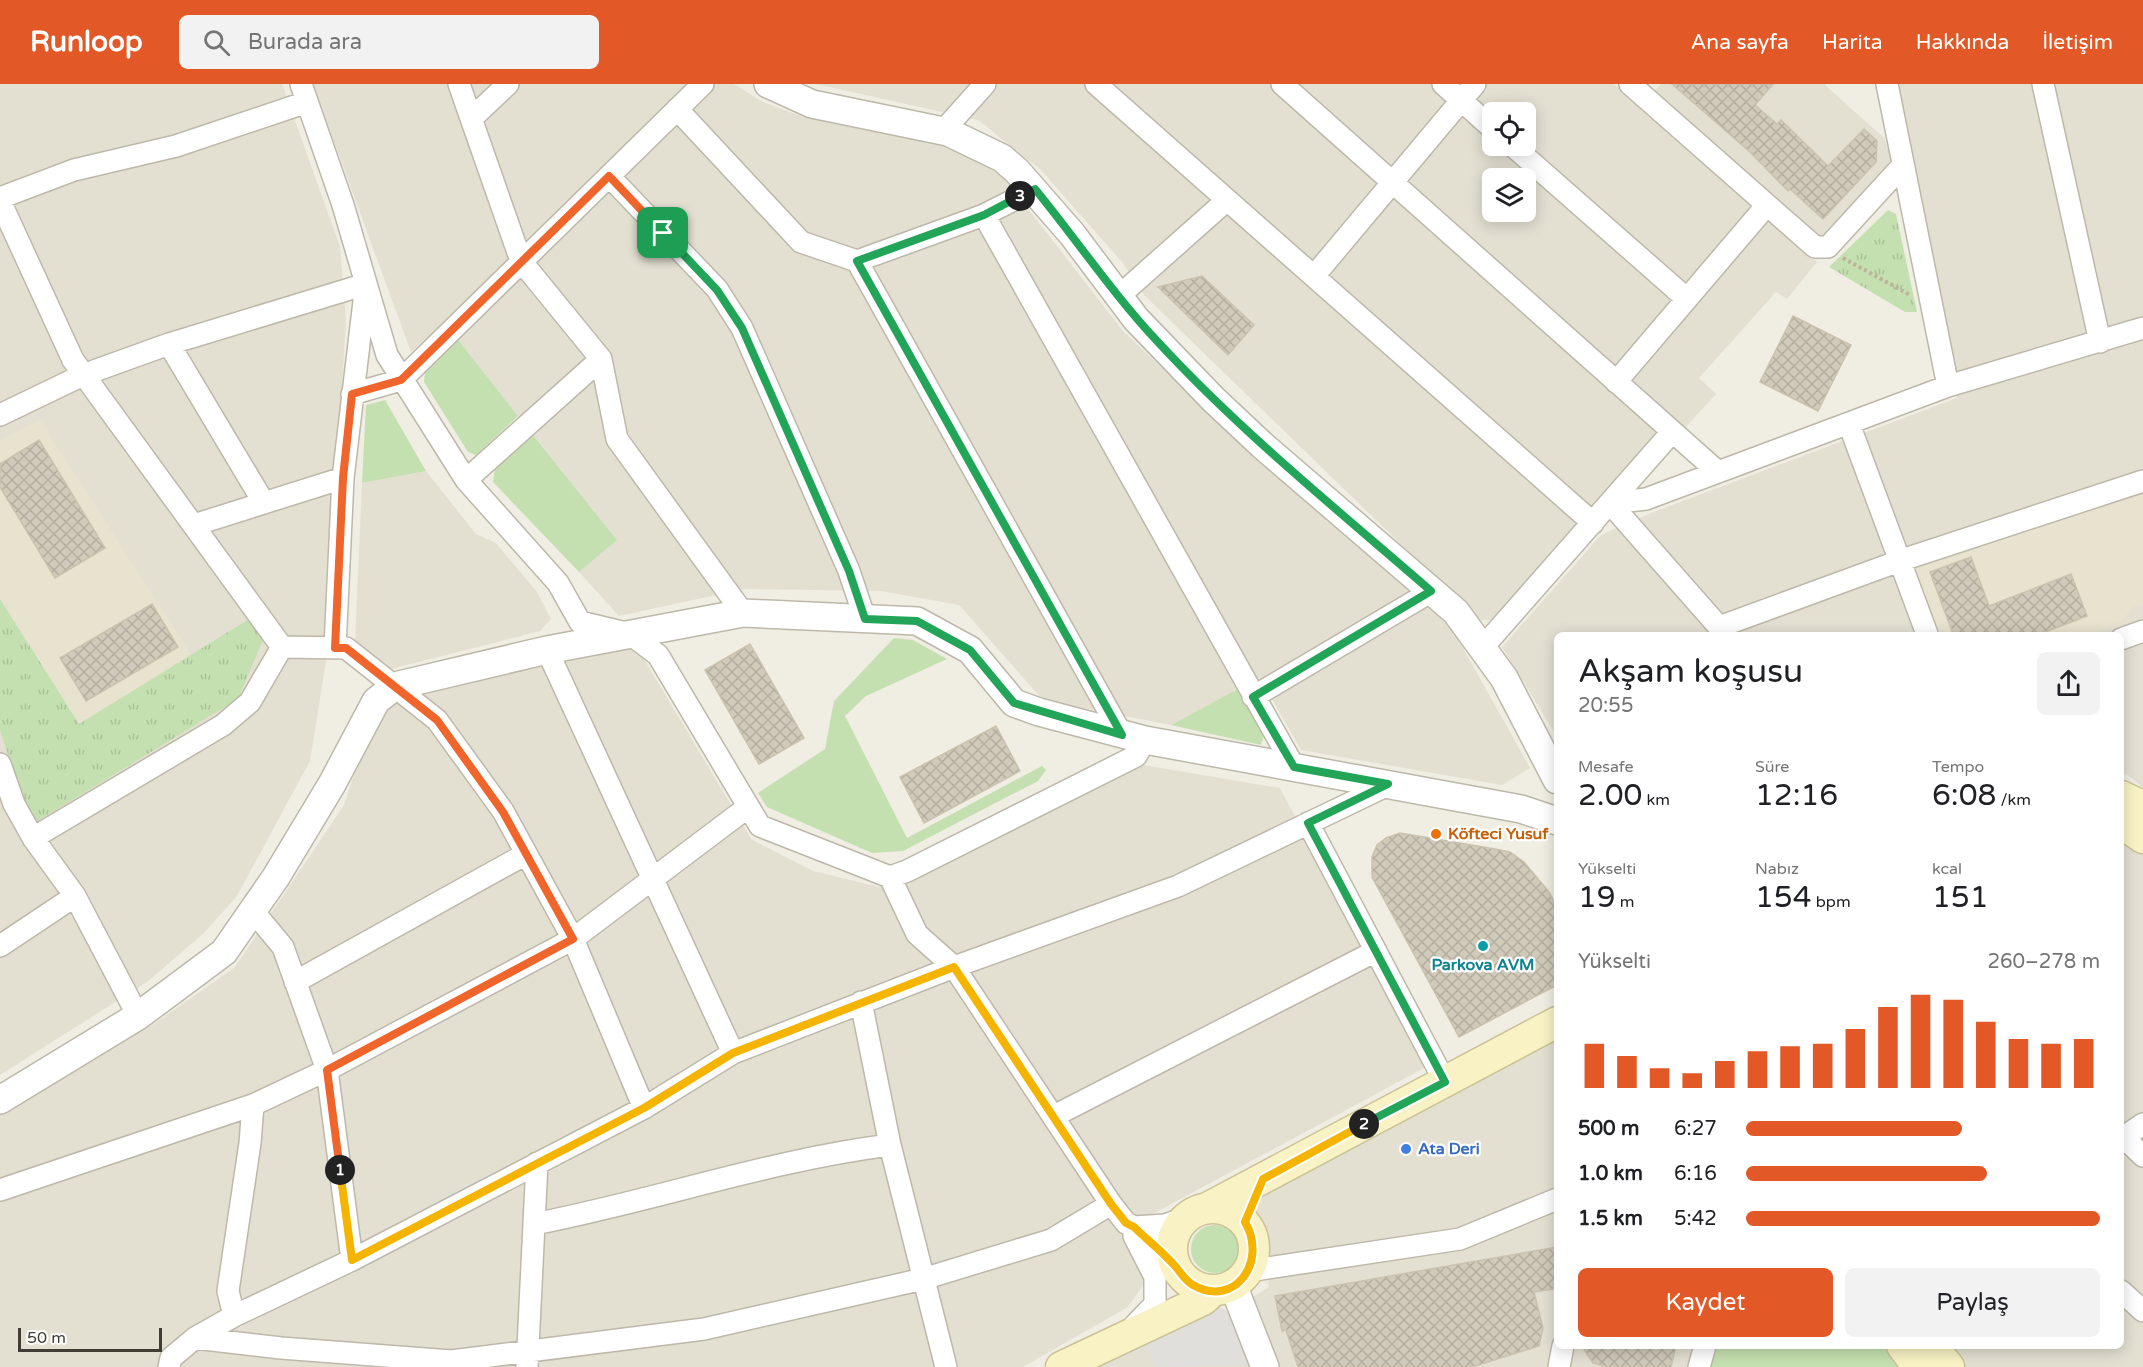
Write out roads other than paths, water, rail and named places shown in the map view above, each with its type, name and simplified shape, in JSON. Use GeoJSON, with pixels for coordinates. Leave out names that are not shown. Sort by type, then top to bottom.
{"type":"FeatureCollection","features":[{"type":"Feature","properties":{"kind":"main road"},"geometry":{"type":"LineString","coordinates":[[2132,804],[2143,838]]}},
{"type":"Feature","properties":{"kind":"main road"},"geometry":{"type":"LineString","coordinates":[[1232,1282],[1203,1289],[1180,1272],[1172,1254],[1177,1228],[1198,1213],[1554,1024]]}},
{"type":"Feature","properties":{"kind":"main road"},"geometry":{"type":"LineString","coordinates":[[1245,1222],[1263,1179]]}},
{"type":"Feature","properties":{"kind":"main road"},"geometry":{"type":"LineString","coordinates":[[1061,1367],[1133,1331],[1203,1300],[1232,1282],[1255,1246],[1245,1222],[1222,1208],[1198,1213]]}},
{"type":"Feature","properties":{"kind":"main road"},"geometry":{"type":"LineString","coordinates":[[1133,1331],[1180,1272]]}},
{"type":"Feature","properties":{"kind":"main road"},"geometry":{"type":"LineString","coordinates":[[1904,1349],[1918,1367]]}},
{"type":"Feature","properties":{"kind":"main road"},"geometry":{"type":"LineString","coordinates":[[1934,1349],[1949,1367]]}},
{"type":"Feature","properties":{"kind":"street"},"geometry":{"type":"LineString","coordinates":[[459,84],[521,261],[601,358],[617,439],[743,613]]}},
{"type":"Feature","properties":{"kind":"street"},"geometry":{"type":"LineString","coordinates":[[472,118],[508,84]]}},
{"type":"Feature","properties":{"kind":"street"},"geometry":{"type":"LineString","coordinates":[[352,394],[401,380],[703,84]]}},
{"type":"Feature","properties":{"kind":"street"},"geometry":{"type":"LineString","coordinates":[[768,84],[812,104],[943,131],[970,141],[1002,158],[1035,189],[1159,344],[1262,445],[1456,612],[1504,678],[1554,774]]}},
{"type":"Feature","properties":{"kind":"street"},"geometry":{"type":"LineString","coordinates":[[943,131],[985,84]]}},
{"type":"Feature","properties":{"kind":"street"},"geometry":{"type":"LineString","coordinates":[[1096,84],[1593,523]]}},
{"type":"Feature","properties":{"kind":"street"},"geometry":{"type":"LineString","coordinates":[[1282,84],[1718,472]]}},
{"type":"Feature","properties":{"kind":"street"},"geometry":{"type":"LineString","coordinates":[[1443,84],[1482,119]]}},
{"type":"Feature","properties":{"kind":"street"},"geometry":{"type":"LineString","coordinates":[[1314,276],[1475,84]]}},
{"type":"Feature","properties":{"kind":"street"},"geometry":{"type":"LineString","coordinates":[[1630,84],[1815,247],[1828,247],[1903,165]]}},
{"type":"Feature","properties":{"kind":"street"},"geometry":{"type":"LineString","coordinates":[[1887,84],[1948,387]]}},
{"type":"Feature","properties":{"kind":"street"},"geometry":{"type":"LineString","coordinates":[[2043,84],[2100,342]]}},
{"type":"Feature","properties":{"kind":"street"},"geometry":{"type":"LineString","coordinates":[[282,647],[73,360],[0,200],[74,170],[176,146],[304,93],[343,206],[387,355],[401,380],[466,480],[558,584],[580,622],[630,634],[658,655],[760,826],[890,877],[907,871],[1136,756],[1133,738],[857,261]]}},
{"type":"Feature","properties":{"kind":"street"},"geometry":{"type":"LineString","coordinates":[[677,109],[801,242],[857,261],[984,215],[1035,189]]}},
{"type":"Feature","properties":{"kind":"street"},"geometry":{"type":"LineString","coordinates":[[1524,156],[1687,299]]}},
{"type":"Feature","properties":{"kind":"street"},"geometry":{"type":"LineString","coordinates":[[609,176],[717,290],[742,328],[849,571],[865,619]]}},
{"type":"Feature","properties":{"kind":"street"},"geometry":{"type":"LineString","coordinates":[[1119,296],[1227,200]]}},
{"type":"Feature","properties":{"kind":"street"},"geometry":{"type":"LineString","coordinates":[[1616,382],[1767,205]]}},
{"type":"Feature","properties":{"kind":"street"},"geometry":{"type":"LineString","coordinates":[[984,215],[1294,767]]}},
{"type":"Feature","properties":{"kind":"street"},"geometry":{"type":"LineString","coordinates":[[0,415],[83,375],[169,344],[366,284]]}},
{"type":"Feature","properties":{"kind":"street"},"geometry":{"type":"LineString","coordinates":[[335,648],[343,478],[366,284]]}},
{"type":"Feature","properties":{"kind":"street"},"geometry":{"type":"LineString","coordinates":[[1610,504],[1646,500],[1948,387],[2143,328]]}},
{"type":"Feature","properties":{"kind":"street"},"geometry":{"type":"LineString","coordinates":[[169,344],[264,503]]}},
{"type":"Feature","properties":{"kind":"street"},"geometry":{"type":"LineString","coordinates":[[466,480],[601,358]]}},
{"type":"Feature","properties":{"kind":"street"},"geometry":{"type":"LineString","coordinates":[[1849,424],[1902,560],[1926,632]]}},
{"type":"Feature","properties":{"kind":"street"},"geometry":{"type":"LineString","coordinates":[[1483,647],[1672,432]]}},
{"type":"Feature","properties":{"kind":"street"},"geometry":{"type":"LineString","coordinates":[[194,525],[343,478]]}},
{"type":"Feature","properties":{"kind":"street"},"geometry":{"type":"LineString","coordinates":[[1610,504],[1721,631],[1902,560],[2143,481]]}},
{"type":"Feature","properties":{"kind":"street"},"geometry":{"type":"LineString","coordinates":[[1253,697],[1431,591]]}},
{"type":"Feature","properties":{"kind":"street"},"geometry":{"type":"LineString","coordinates":[[0,1100],[138,1016],[224,952],[253,911],[332,784],[376,701],[395,686],[547,650],[743,613],[917,621],[970,650],[1014,703],[1133,738],[1521,809],[1554,820]]}},
{"type":"Feature","properties":{"kind":"street"},"geometry":{"type":"LineString","coordinates":[[2124,638],[2143,631]]}},
{"type":"Feature","properties":{"kind":"street"},"geometry":{"type":"LineString","coordinates":[[282,647],[346,648],[437,720],[503,812],[573,939],[644,1108]]}},
{"type":"Feature","properties":{"kind":"street"},"geometry":{"type":"LineString","coordinates":[[33,838],[223,725],[250,702],[282,647]]}},
{"type":"Feature","properties":{"kind":"street"},"geometry":{"type":"LineString","coordinates":[[547,650],[733,1053]]}},
{"type":"Feature","properties":{"kind":"street"},"geometry":{"type":"LineString","coordinates":[[0,764],[7,807],[33,838],[75,896],[138,1016]]}},
{"type":"Feature","properties":{"kind":"street"},"geometry":{"type":"LineString","coordinates":[[169,1367],[171,1358],[195,1338],[234,1316],[352,1260],[644,1108],[733,1053],[954,967],[1178,886],[1388,784]]}},
{"type":"Feature","properties":{"kind":"street"},"geometry":{"type":"LineString","coordinates":[[0,1190],[253,1105],[327,1070],[573,939],[748,807]]}},
{"type":"Feature","properties":{"kind":"street"},"geometry":{"type":"LineString","coordinates":[[1308,823],[1445,1082]]}},
{"type":"Feature","properties":{"kind":"street"},"geometry":{"type":"LineString","coordinates":[[295,981],[526,854]]}},
{"type":"Feature","properties":{"kind":"street"},"geometry":{"type":"LineString","coordinates":[[890,877],[917,934],[954,967],[1111,1204],[1180,1272]]}},
{"type":"Feature","properties":{"kind":"street"},"geometry":{"type":"LineString","coordinates":[[0,946],[75,896]]}},
{"type":"Feature","properties":{"kind":"street"},"geometry":{"type":"LineString","coordinates":[[253,911],[283,947],[327,1070],[352,1260]]}},
{"type":"Feature","properties":{"kind":"street"},"geometry":{"type":"LineString","coordinates":[[1054,1116],[1376,951]]}},
{"type":"Feature","properties":{"kind":"street"},"geometry":{"type":"LineString","coordinates":[[861,1002],[890,1145],[946,1367]]}},
{"type":"Feature","properties":{"kind":"street"},"geometry":{"type":"LineString","coordinates":[[234,1316],[228,1291],[250,1143],[253,1105]]}},
{"type":"Feature","properties":{"kind":"street"},"geometry":{"type":"LineString","coordinates":[[2124,1136],[2143,1124]]}},
{"type":"Feature","properties":{"kind":"street"},"geometry":{"type":"LineString","coordinates":[[2124,1139],[2143,1156]]}},
{"type":"Feature","properties":{"kind":"street"},"geometry":{"type":"LineString","coordinates":[[534,1224],[614,1208],[834,1152],[890,1145]]}},
{"type":"Feature","properties":{"kind":"street"},"geometry":{"type":"LineString","coordinates":[[527,1359],[537,1162]]}},
{"type":"Feature","properties":{"kind":"street"},"geometry":{"type":"LineString","coordinates":[[1265,1367],[1232,1282],[1460,1239],[1554,1199]]}},
{"type":"Feature","properties":{"kind":"street"},"geometry":{"type":"LineString","coordinates":[[195,1338],[280,1348],[451,1361],[527,1359],[704,1329],[923,1279],[1052,1240],[1111,1204]]}},
{"type":"Feature","properties":{"kind":"street"},"geometry":{"type":"LineString","coordinates":[[1130,1225],[1165,1225],[1198,1213]]}},
{"type":"Feature","properties":{"kind":"street"},"geometry":{"type":"LineString","coordinates":[[1130,1225],[1155,1277],[1155,1304],[1133,1331]]}},
{"type":"Feature","properties":{"kind":"street"},"geometry":{"type":"LineString","coordinates":[[2124,1293],[2143,1311]]}},
{"type":"Feature","properties":{"kind":"street"},"geometry":{"type":"LineString","coordinates":[[1559,1367],[1562,1349]]}},
{"type":"Feature","properties":{"kind":"street"},"geometry":{"type":"LineString","coordinates":[[1699,1367],[1704,1349]]}},
{"type":"Feature","properties":{"kind":"place","name":"Köfteci Yusuf"},"geometry":{"type":"Point","coordinates":[1436,834]}},
{"type":"Feature","properties":{"kind":"place","name":"Parkova AVM"},"geometry":{"type":"Point","coordinates":[1483,946]}},
{"type":"Feature","properties":{"kind":"place","name":"Ata Deri"},"geometry":{"type":"Point","coordinates":[1406,1149]}}]}
